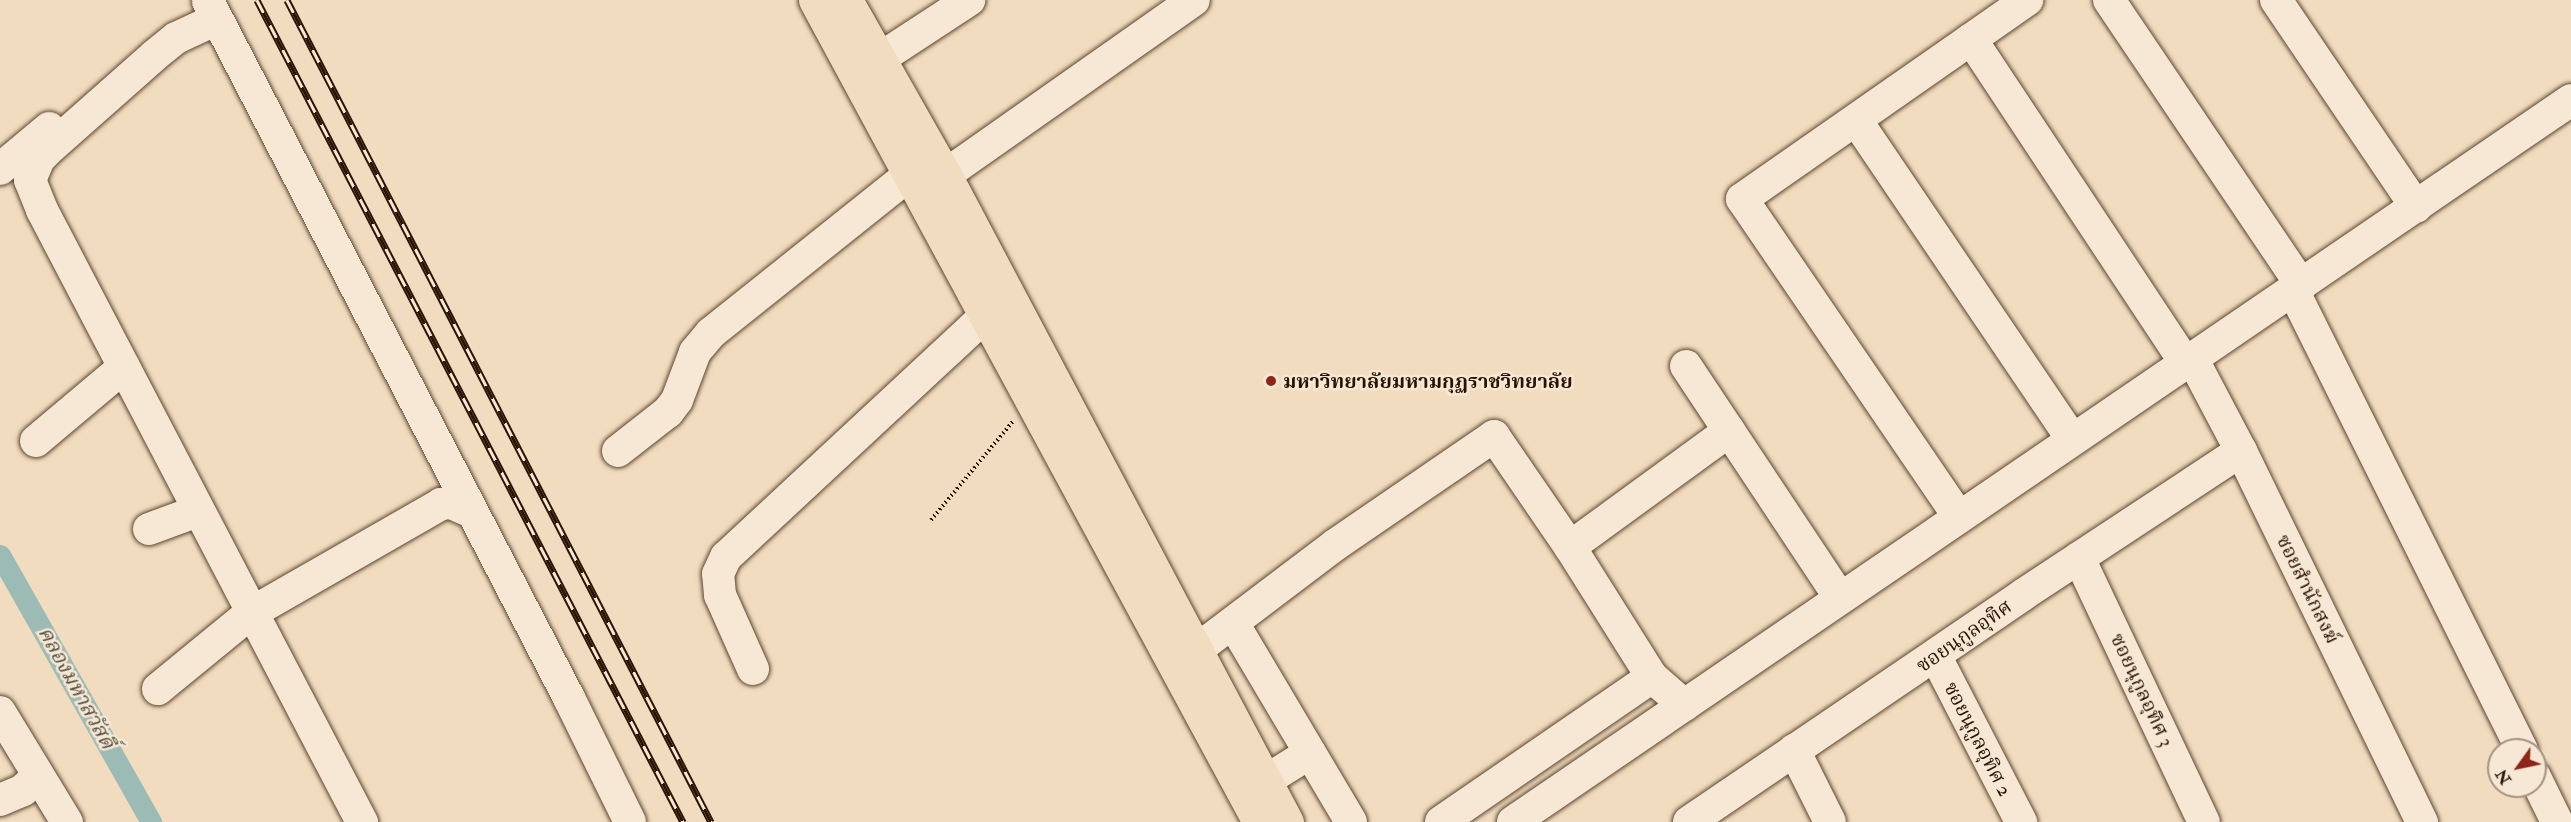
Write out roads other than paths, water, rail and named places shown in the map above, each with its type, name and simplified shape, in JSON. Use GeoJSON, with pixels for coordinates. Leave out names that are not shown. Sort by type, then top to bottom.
{"type":"FeatureCollection","features":[{"type":"Feature","properties":{"kind":"main road"},"geometry":{"type":"LineString","coordinates":[[815,0],[1259,822]]}},
{"type":"Feature","properties":{"kind":"main road"},"geometry":{"type":"LineString","coordinates":[[846,0],[945,176],[1287,822]]}},
{"type":"Feature","properties":{"kind":"street"},"geometry":{"type":"LineString","coordinates":[[879,59],[969,0]]}},
{"type":"Feature","properties":{"kind":"street"},"geometry":{"type":"LineString","coordinates":[[945,176],[1194,0]]}},
{"type":"Feature","properties":{"kind":"street"},"geometry":{"type":"LineString","coordinates":[[1959,517],[1742,199],[2027,0]]}},
{"type":"Feature","properties":{"kind":"street"},"geometry":{"type":"LineString","coordinates":[[2109,0],[2297,287],[2516,738]]}},
{"type":"Feature","properties":{"kind":"street"},"geometry":{"type":"LineString","coordinates":[[2276,0],[2416,207]]}},
{"type":"Feature","properties":{"kind":"street"},"geometry":{"type":"LineString","coordinates":[[0,169],[210,6]]}},
{"type":"Feature","properties":{"kind":"street"},"geometry":{"type":"LineString","coordinates":[[210,6],[51,147],[39,159],[30,180],[42,210],[362,822]]}},
{"type":"Feature","properties":{"kind":"street"},"geometry":{"type":"LineString","coordinates":[[210,6],[569,698],[630,822]]}},
{"type":"Feature","properties":{"kind":"street","name":"ซอยสำนักสงฆ์"},"geometry":{"type":"LineString","coordinates":[[1971,39],[2188,360],[2241,451],[2422,822]]}},
{"type":"Feature","properties":{"kind":"street"},"geometry":{"type":"LineString","coordinates":[[1513,822],[2571,100]]}},
{"type":"Feature","properties":{"kind":"street"},"geometry":{"type":"LineString","coordinates":[[1856,120],[2073,439]]}},
{"type":"Feature","properties":{"kind":"street"},"geometry":{"type":"LineString","coordinates":[[618,451],[668,412],[677,400],[695,352],[711,333],[910,174]]}},
{"type":"Feature","properties":{"kind":"street"},"geometry":{"type":"LineString","coordinates":[[753,669],[720,595],[718,574],[726,557],[986,315]]}},
{"type":"Feature","properties":{"kind":"street"},"geometry":{"type":"LineString","coordinates":[[1686,366],[1840,598]]}},
{"type":"Feature","properties":{"kind":"street"},"geometry":{"type":"LineString","coordinates":[[36,441],[124,367]]}},
{"type":"Feature","properties":{"kind":"street"},"geometry":{"type":"LineString","coordinates":[[1570,547],[1729,431]]}},
{"type":"Feature","properties":{"kind":"street"},"geometry":{"type":"LineString","coordinates":[[1195,651],[1335,545],[1494,436],[1570,547],[1652,677],[1684,705]]}},
{"type":"Feature","properties":{"kind":"street","name":"ซอยนุกูลอุทิศ"},"geometry":{"type":"LineString","coordinates":[[1689,822],[2241,451]]}},
{"type":"Feature","properties":{"kind":"street"},"geometry":{"type":"LineString","coordinates":[[158,689],[251,613],[441,504],[451,503],[471,512]]}},
{"type":"Feature","properties":{"kind":"street"},"geometry":{"type":"LineString","coordinates":[[149,529],[198,511]]}},
{"type":"Feature","properties":{"kind":"street","name":"ซอยนุกูลอุทิศ 3"},"geometry":{"type":"LineString","coordinates":[[2079,558],[2204,822]]}},
{"type":"Feature","properties":{"kind":"street"},"geometry":{"type":"LineString","coordinates":[[1233,623],[1352,822]]}},
{"type":"Feature","properties":{"kind":"street","name":"ซอยนุกูลอุทิศ 2"},"geometry":{"type":"LineString","coordinates":[[1936,657],[2021,822]]}},
{"type":"Feature","properties":{"kind":"street"},"geometry":{"type":"LineString","coordinates":[[1448,820],[1652,677]]}},
{"type":"Feature","properties":{"kind":"street"},"geometry":{"type":"LineString","coordinates":[[2,721],[67,822]]}},
{"type":"Feature","properties":{"kind":"street"},"geometry":{"type":"LineString","coordinates":[[1794,750],[1830,822]]}},
{"type":"Feature","properties":{"kind":"street"},"geometry":{"type":"LineString","coordinates":[[1265,781],[1310,753]]}},
{"type":"Feature","properties":{"kind":"street"},"geometry":{"type":"LineString","coordinates":[[0,800],[23,790],[37,777]]}},
{"type":"Feature","properties":{"kind":"street"},"geometry":{"type":"LineString","coordinates":[[2545,798],[2557,822]]}},
{"type":"Feature","properties":{"kind":"waterway","name":"คลองมหาสวัสดิ์"},"geometry":{"type":"LineString","coordinates":[[0,555],[151,822]]}},
{"type":"Feature","properties":{"kind":"railway"},"geometry":{"type":"LineString","coordinates":[[257,0],[683,822]]}},
{"type":"Feature","properties":{"kind":"railway"},"geometry":{"type":"LineString","coordinates":[[287,0],[711,822]]}},
{"type":"Feature","properties":{"kind":"place","name":"มหาวิทยาลัยมหามกุฏราชวิทยาลัย"},"geometry":{"type":"Point","coordinates":[1271,381]}}]}
